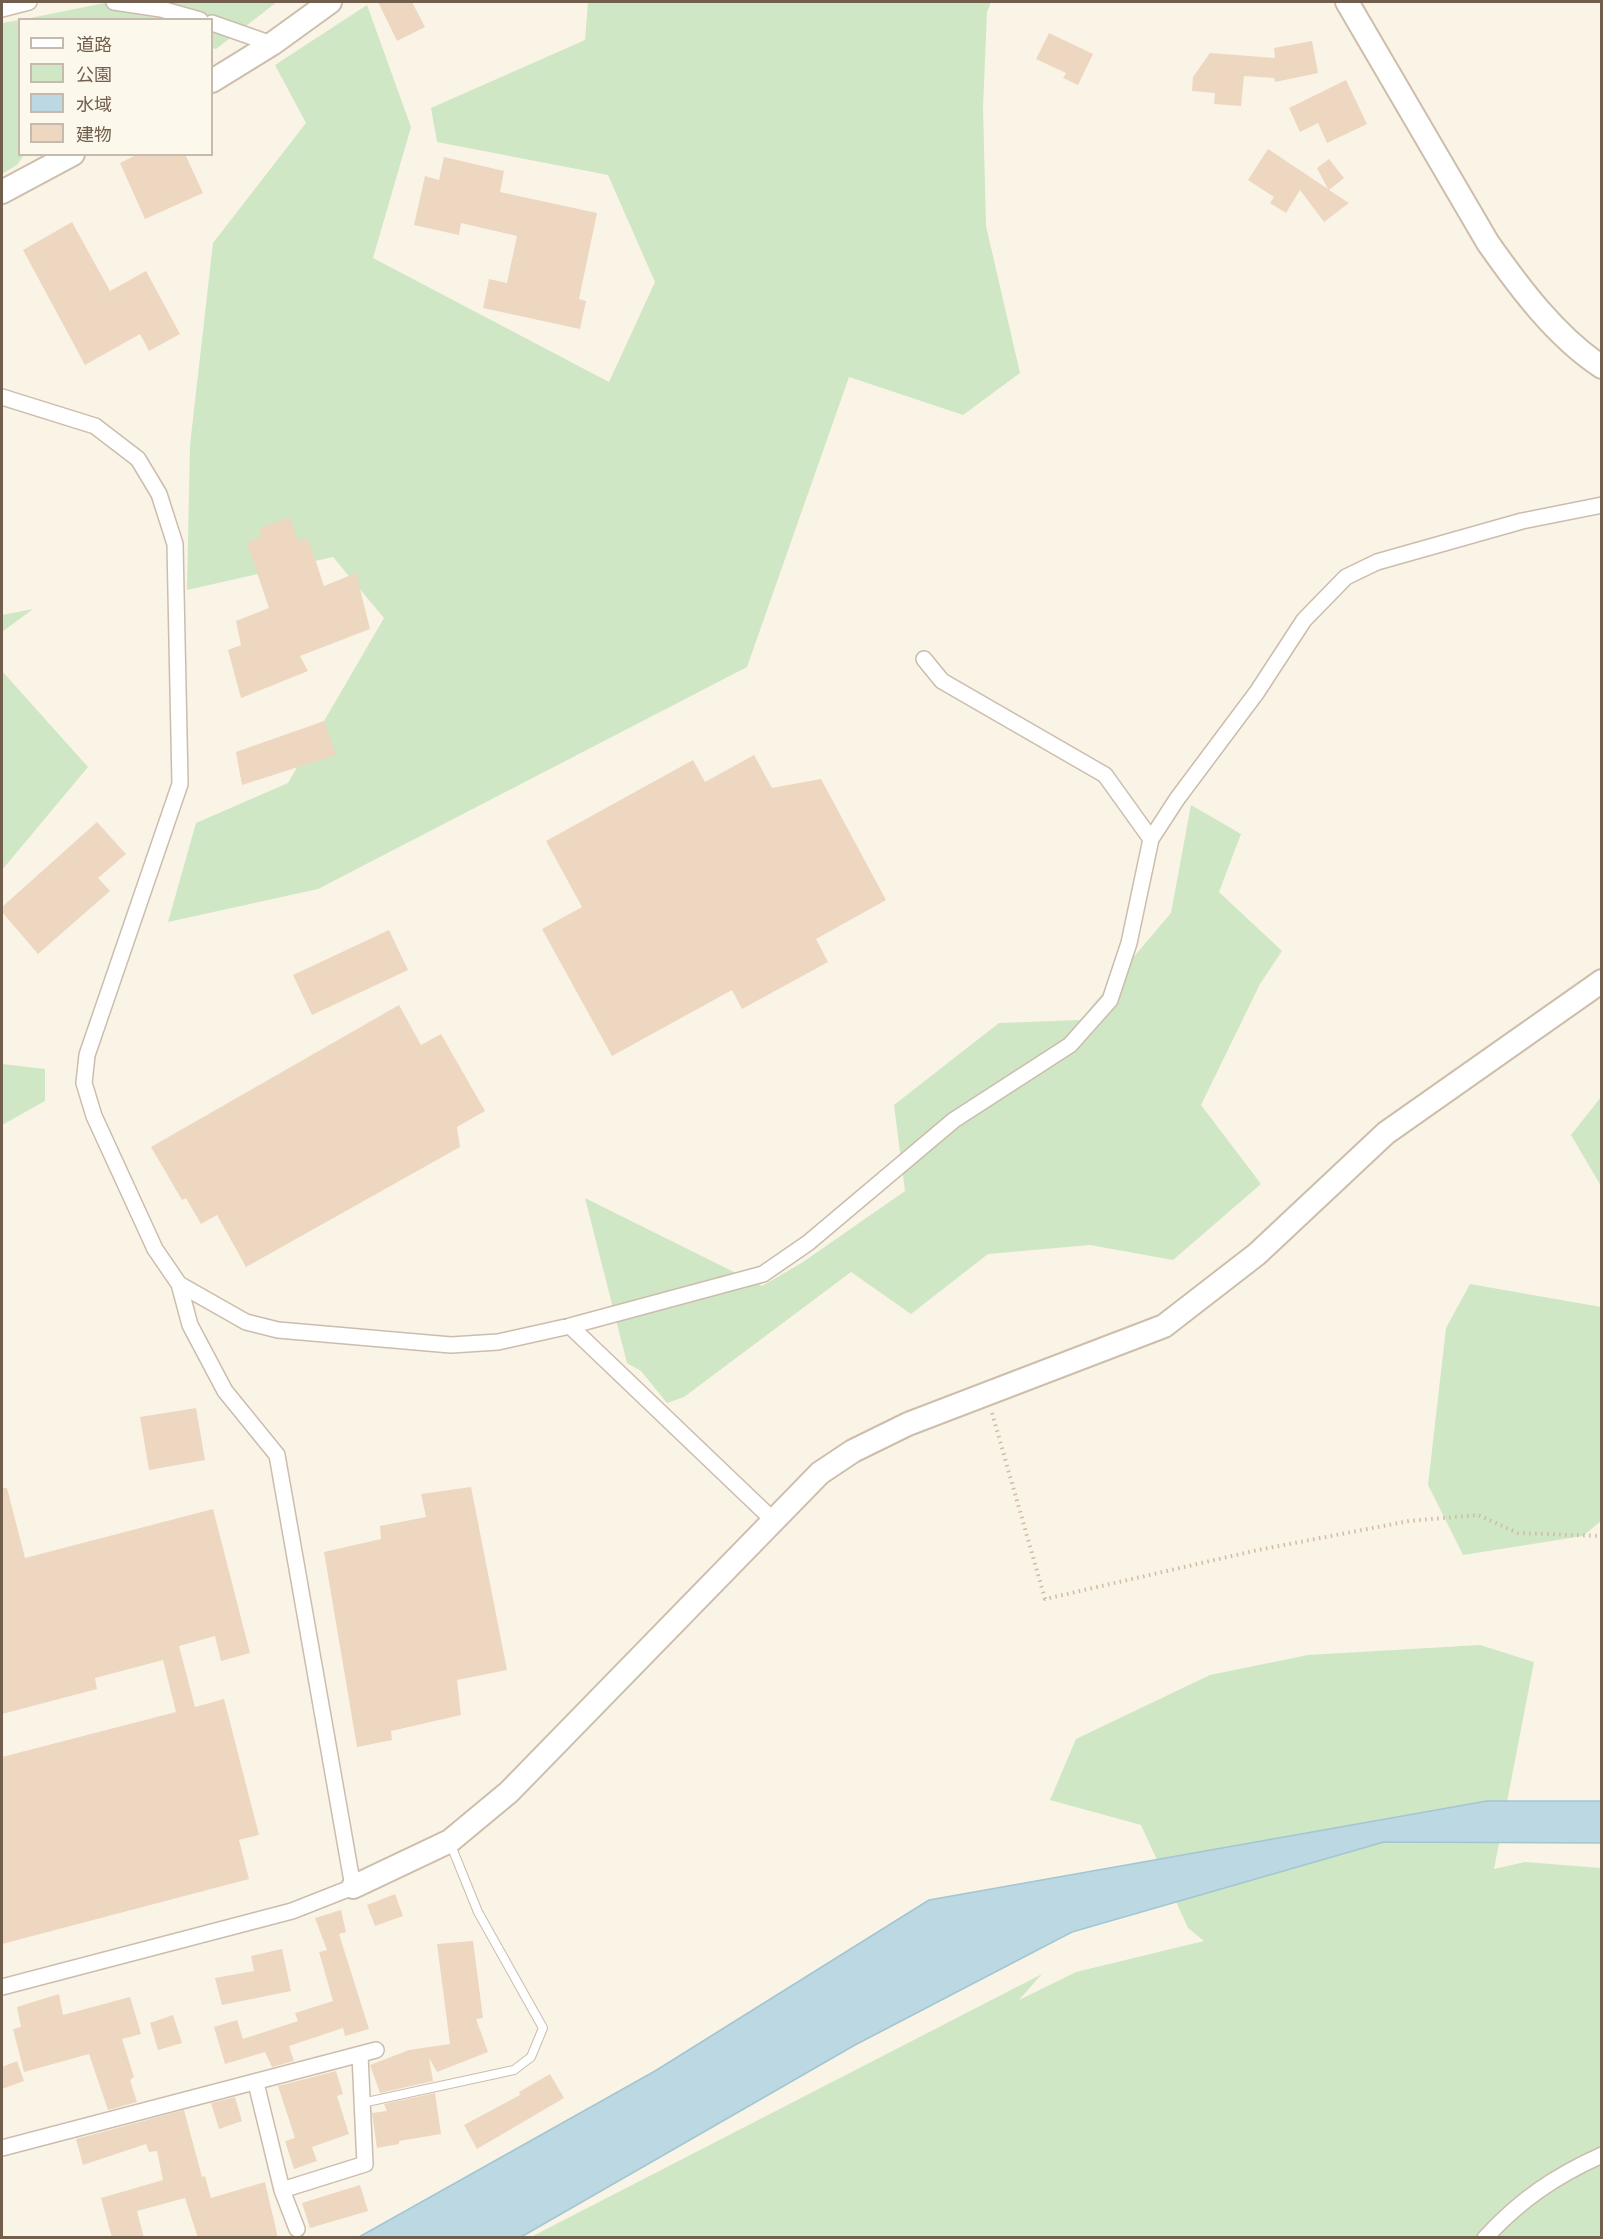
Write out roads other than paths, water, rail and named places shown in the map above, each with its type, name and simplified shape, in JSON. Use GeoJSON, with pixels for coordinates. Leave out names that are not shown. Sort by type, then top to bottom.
{"type":"FeatureCollection","features":[{"type":"Feature","properties":{"kind":"street"},"geometry":{"type":"LineString","coordinates":[[2,9],[29,2]]}},
{"type":"Feature","properties":{"kind":"street"},"geometry":{"type":"LineString","coordinates":[[114,2],[161,9],[193,18]]}},
{"type":"Feature","properties":{"kind":"street"},"geometry":{"type":"LineString","coordinates":[[213,80],[272,45],[330,2]]}},
{"type":"Feature","properties":{"kind":"street"},"geometry":{"type":"LineString","coordinates":[[1347,2],[1488,243],[1511,276],[1555,327],[1602,366]]}},
{"type":"Feature","properties":{"kind":"street"},"geometry":{"type":"LineString","coordinates":[[213,23],[272,45]]}},
{"type":"Feature","properties":{"kind":"street"},"geometry":{"type":"LineString","coordinates":[[2,192],[69,156]]}},
{"type":"Feature","properties":{"kind":"street"},"geometry":{"type":"LineString","coordinates":[[2,397],[95,426],[138,459],[159,494],[175,544],[180,784],[87,1055],[84,1083],[94,1116],[155,1249],[179,1284],[190,1325],[225,1392],[277,1455],[353,1887]]}},
{"type":"Feature","properties":{"kind":"street"},"geometry":{"type":"LineString","coordinates":[[179,1284],[246,1322],[278,1330],[451,1345],[498,1342],[570,1326],[763,1274],[808,1243],[954,1120],[1070,1045],[1110,1000],[1129,943],[1150,839],[1257,692],[1304,620],[1346,577],[1377,562],[1522,521],[1602,505]]}},
{"type":"Feature","properties":{"kind":"street"},"geometry":{"type":"LineString","coordinates":[[924,659],[942,681],[1106,775],[1150,839]]}},
{"type":"Feature","properties":{"kind":"street"},"geometry":{"type":"LineString","coordinates":[[2,1987],[292,1911],[353,1887],[450,1841],[508,1792],[820,1473],[853,1452],[908,1424],[986,1392],[1164,1326],[1203,1299],[1257,1254],[1386,1133],[1602,981]]}},
{"type":"Feature","properties":{"kind":"street"},"geometry":{"type":"LineString","coordinates":[[570,1326],[772,1520]]}},
{"type":"Feature","properties":{"kind":"street"},"geometry":{"type":"LineString","coordinates":[[2,2148],[376,2050]]}},
{"type":"Feature","properties":{"kind":"street"},"geometry":{"type":"LineString","coordinates":[[282,2190],[365,2164],[360,2055]]}},
{"type":"Feature","properties":{"kind":"street"},"geometry":{"type":"LineString","coordinates":[[256,2083],[282,2190],[297,2229]]}},
{"type":"Feature","properties":{"kind":"street"},"geometry":{"type":"LineString","coordinates":[[1485,2238],[1509,2212],[1561,2173],[1602,2155]]}},
{"type":"Feature","properties":{"kind":"lane"},"geometry":{"type":"LineString","coordinates":[[362,2103],[514,2070],[531,2057],[543,2028],[478,1912],[450,1841]]}},
{"type":"Feature","properties":{"kind":"water"},"geometry":{"type":"Polygon","coordinates":[[[1487,1801],[1601,1801],[1601,1843],[1384,1842],[1072,1932],[855,2045],[521,2237],[359,2237],[655,2071],[929,1900],[1487,1801]]]}}]}
